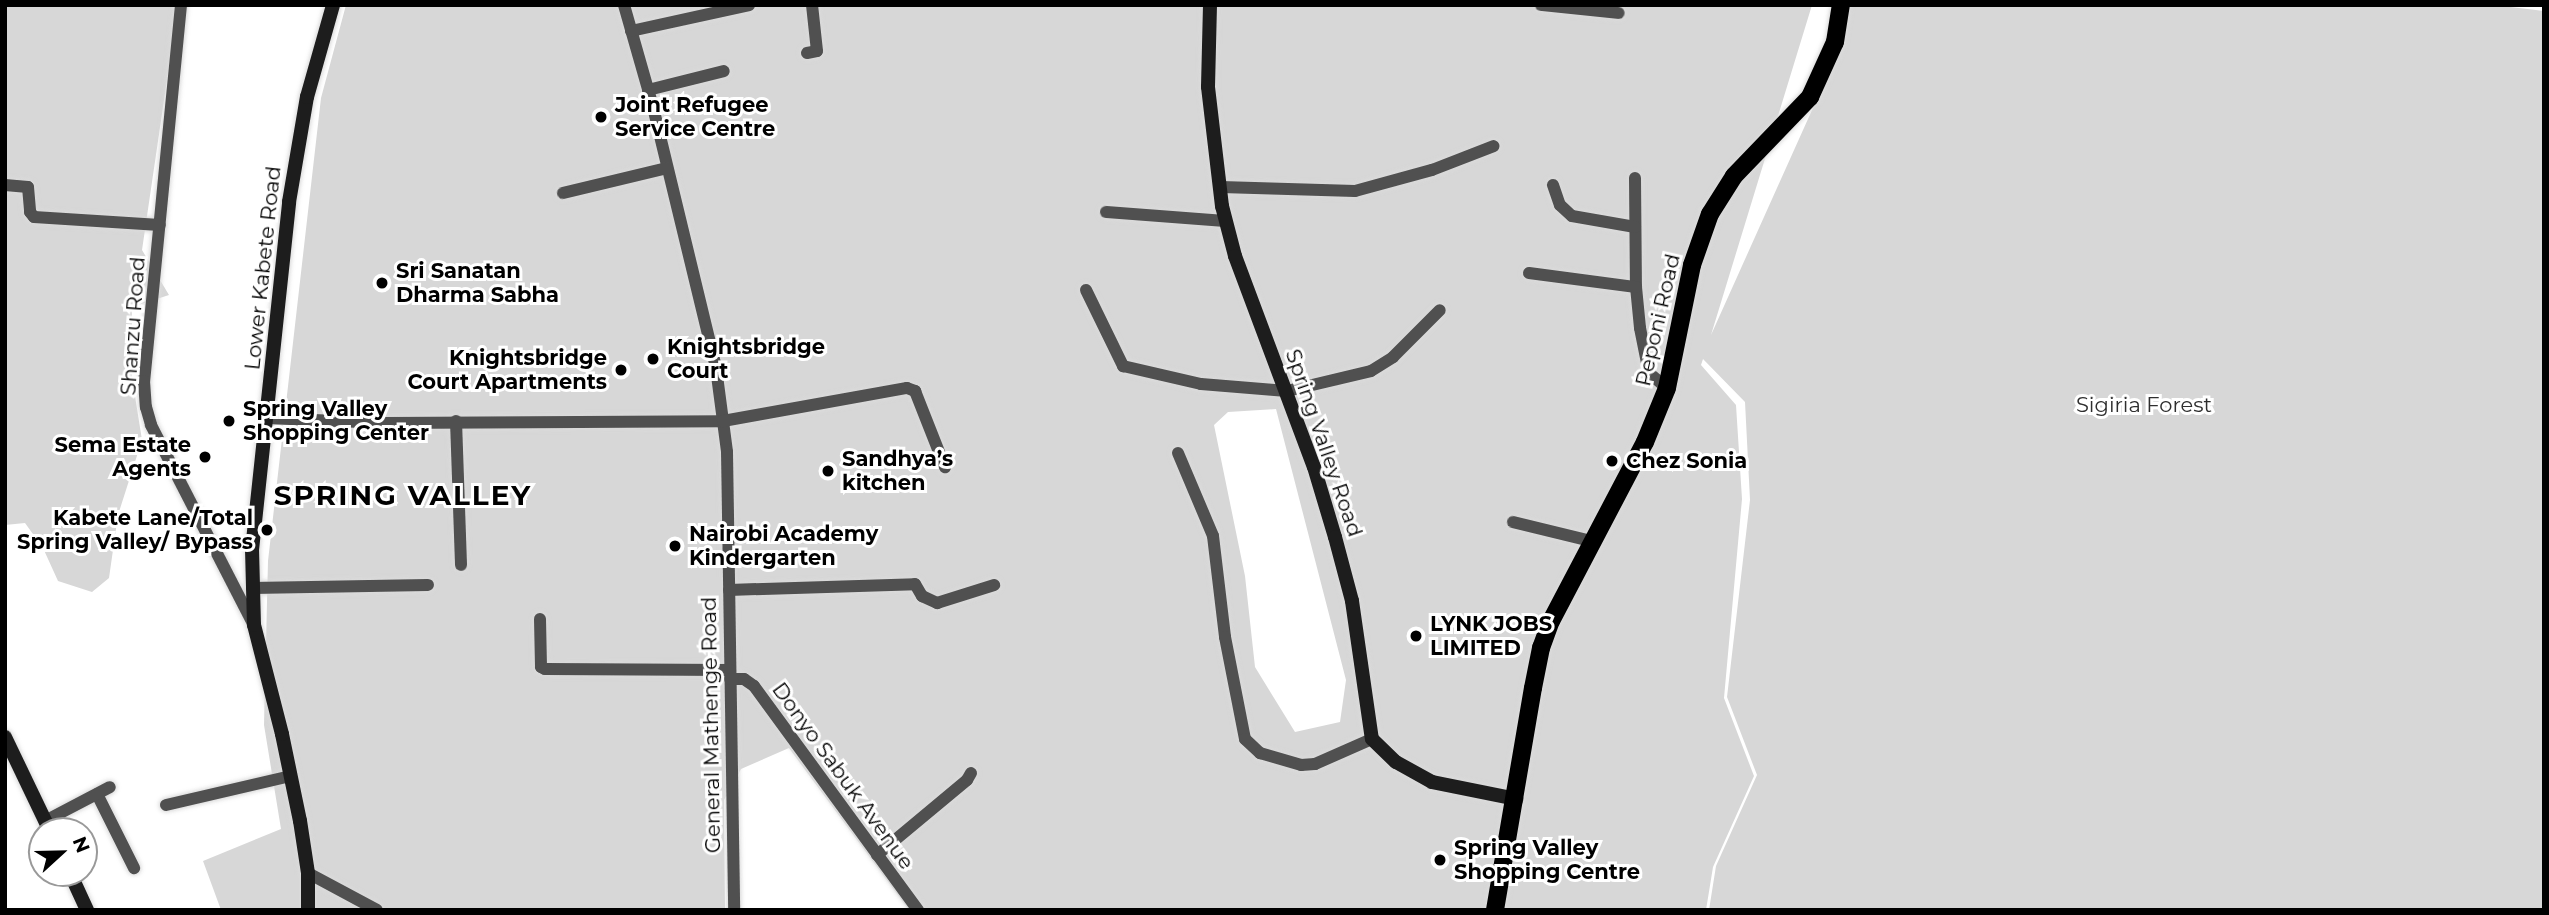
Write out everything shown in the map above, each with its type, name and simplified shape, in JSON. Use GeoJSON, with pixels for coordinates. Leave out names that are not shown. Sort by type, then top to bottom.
{"type":"FeatureCollection","features":[{"type":"Feature","properties":{"kind":"main road","name":"Peponi Road"},"geometry":{"type":"LineString","coordinates":[[1495,910],[1541,648],[1591,541],[1645,442],[1668,388],[1692,265],[1710,214],[1734,176],[1810,97],[1835,42],[1841,5]]}},
{"type":"Feature","properties":{"kind":"street","name":"Shanzu Road"},"geometry":{"type":"LineString","coordinates":[[181,5],[144,381],[146,407],[151,425],[254,625]]}},
{"type":"Feature","properties":{"kind":"street","name":"Lower Kabete Road"},"geometry":{"type":"LineString","coordinates":[[307,910],[308,873],[290,776],[254,625],[253,538],[291,189],[307,97],[333,5]]}},
{"type":"Feature","properties":{"kind":"street","name":"General Mathenge Road"},"geometry":{"type":"LineString","coordinates":[[624,5],[648,90],[716,368],[727,452],[734,910]]}},
{"type":"Feature","properties":{"kind":"street"},"geometry":{"type":"LineString","coordinates":[[631,31],[749,5]]}},
{"type":"Feature","properties":{"kind":"street"},"geometry":{"type":"LineString","coordinates":[[807,53],[817,51],[812,5]]}},
{"type":"Feature","properties":{"kind":"street","name":"Spring Valley Road"},"geometry":{"type":"LineString","coordinates":[[1210,5],[1208,87],[1226,221],[1235,256],[1314,467],[1352,601],[1372,739]]}},
{"type":"Feature","properties":{"kind":"street"},"geometry":{"type":"LineString","coordinates":[[1541,5],[1619,13]]}},
{"type":"Feature","properties":{"kind":"street"},"geometry":{"type":"LineString","coordinates":[[648,90],[724,71]]}},
{"type":"Feature","properties":{"kind":"street"},"geometry":{"type":"LineString","coordinates":[[1221,187],[1355,191],[1432,170],[1494,146]]}},
{"type":"Feature","properties":{"kind":"street"},"geometry":{"type":"LineString","coordinates":[[563,193],[667,168]]}},
{"type":"Feature","properties":{"kind":"street"},"geometry":{"type":"LineString","coordinates":[[1635,178],[1636,287],[1649,373],[1668,388]]}},
{"type":"Feature","properties":{"kind":"street"},"geometry":{"type":"LineString","coordinates":[[5,185],[28,187],[30,212],[34,216],[159,225]]}},
{"type":"Feature","properties":{"kind":"street"},"geometry":{"type":"LineString","coordinates":[[1553,185],[1560,205],[1572,216],[1635,227]]}},
{"type":"Feature","properties":{"kind":"street"},"geometry":{"type":"LineString","coordinates":[[1106,212],[1226,221]]}},
{"type":"Feature","properties":{"kind":"street"},"geometry":{"type":"LineString","coordinates":[[1529,273],[1636,287]]}},
{"type":"Feature","properties":{"kind":"street"},"geometry":{"type":"LineString","coordinates":[[1086,290],[1123,366],[1201,384],[1287,391],[1371,371],[1393,357],[1440,310]]}},
{"type":"Feature","properties":{"kind":"street"},"geometry":{"type":"LineString","coordinates":[[267,418],[384,423],[723,421],[907,388],[915,391],[946,467]]}},
{"type":"Feature","properties":{"kind":"street"},"geometry":{"type":"LineString","coordinates":[[456,421],[461,565]]}},
{"type":"Feature","properties":{"kind":"street"},"geometry":{"type":"LineString","coordinates":[[1178,453],[1213,536],[1225,637],[1245,739],[1260,753],[1301,765],[1315,764],[1372,739],[1396,762],[1432,782],[1516,799]]}},
{"type":"Feature","properties":{"kind":"street"},"geometry":{"type":"LineString","coordinates":[[1513,522],[1591,541]]}},
{"type":"Feature","properties":{"kind":"street"},"geometry":{"type":"LineString","coordinates":[[729,590],[915,584],[922,596],[937,603],[994,585]]}},
{"type":"Feature","properties":{"kind":"street"},"geometry":{"type":"LineString","coordinates":[[253,588],[428,585]]}},
{"type":"Feature","properties":{"kind":"street"},"geometry":{"type":"LineString","coordinates":[[540,619],[541,667],[545,669],[730,674]]}},
{"type":"Feature","properties":{"kind":"street","name":"Donyo Sabuk Avenue"},"geometry":{"type":"LineString","coordinates":[[730,674],[754,686],[918,910]]}},
{"type":"Feature","properties":{"kind":"street"},"geometry":{"type":"LineString","coordinates":[[5,737],[43,817]]}},
{"type":"Feature","properties":{"kind":"street"},"geometry":{"type":"LineString","coordinates":[[877,855],[967,780],[971,773]]}},
{"type":"Feature","properties":{"kind":"street"},"geometry":{"type":"LineString","coordinates":[[166,805],[290,776]]}},
{"type":"Feature","properties":{"kind":"street"},"geometry":{"type":"LineString","coordinates":[[61,817],[110,787]]}},
{"type":"Feature","properties":{"kind":"street"},"geometry":{"type":"LineString","coordinates":[[97,794],[134,868]]}},
{"type":"Feature","properties":{"kind":"street"},"geometry":{"type":"LineString","coordinates":[[308,873],[377,910]]}},
{"type":"Feature","properties":{"kind":"street"},"geometry":{"type":"LineString","coordinates":[[76,887],[87,910]]}},
{"type":"Feature","properties":{"kind":"green space"},"geometry":{"type":"Polygon","coordinates":[[[5,5],[178,5],[142,250],[169,295],[132,307],[132,377],[142,440],[118,515],[109,578],[92,592],[58,581],[43,548],[25,523],[5,525],[5,5]]]}},
{"type":"Feature","properties":{"kind":"green space","name":"Sigiria Forest"},"geometry":{"type":"Polygon","coordinates":[[[346,5],[1812,5],[1711,335],[1843,41],[1845,5],[2494,5],[2544,11],[2544,910],[1709,910],[1716,866],[1757,775],[1727,697],[1750,500],[1745,402],[1703,359],[1701,365],[1736,405],[1742,499],[1724,698],[1754,776],[1713,867],[1706,910],[909,910],[789,748],[741,769],[724,800],[725,910],[221,910],[203,861],[281,829],[264,725],[268,561],[321,98],[346,5]],[[1276,409],[1228,412],[1214,425],[1245,576],[1255,667],[1295,732],[1340,722],[1346,680],[1276,409]]]}},
{"type":"Feature","properties":{"kind":"place","name":"Joint Refugee Service Centre"},"geometry":{"type":"Point","coordinates":[601,117]}},
{"type":"Feature","properties":{"kind":"place","name":"Sri Sanatan Dharma Sabha"},"geometry":{"type":"Point","coordinates":[382,283]}},
{"type":"Feature","properties":{"kind":"place","name":"Knightsbridge Court"},"geometry":{"type":"Point","coordinates":[653,359]}},
{"type":"Feature","properties":{"kind":"place","name":"Knightsbridge Court Apartments"},"geometry":{"type":"Point","coordinates":[621,370]}},
{"type":"Feature","properties":{"kind":"place","name":"Spring Valley Shopping Center"},"geometry":{"type":"Point","coordinates":[229,421]}},
{"type":"Feature","properties":{"kind":"place","name":"Sema Estate Agents"},"geometry":{"type":"Point","coordinates":[205,457]}},
{"type":"Feature","properties":{"kind":"place","name":"Chez Sonia"},"geometry":{"type":"Point","coordinates":[1612,461]}},
{"type":"Feature","properties":{"kind":"place","name":"Sandhya’s kitchen"},"geometry":{"type":"Point","coordinates":[828,471]}},
{"type":"Feature","properties":{"kind":"place","name":"Kabete Lane/Total Spring Valley/ Bypass"},"geometry":{"type":"Point","coordinates":[267,530]}},
{"type":"Feature","properties":{"kind":"place","name":"Nairobi Academy Kindergarten"},"geometry":{"type":"Point","coordinates":[675,546]}},
{"type":"Feature","properties":{"kind":"place","name":"LYNK JOBS LIMITED"},"geometry":{"type":"Point","coordinates":[1416,636]}},
{"type":"Feature","properties":{"kind":"place","name":"Spring Valley Shopping Centre"},"geometry":{"type":"Point","coordinates":[1440,860]}},
{"type":"Feature","properties":{"kind":"district","name":"SPRING VALLEY"},"geometry":{"type":"Point","coordinates":[403,495]}}]}
